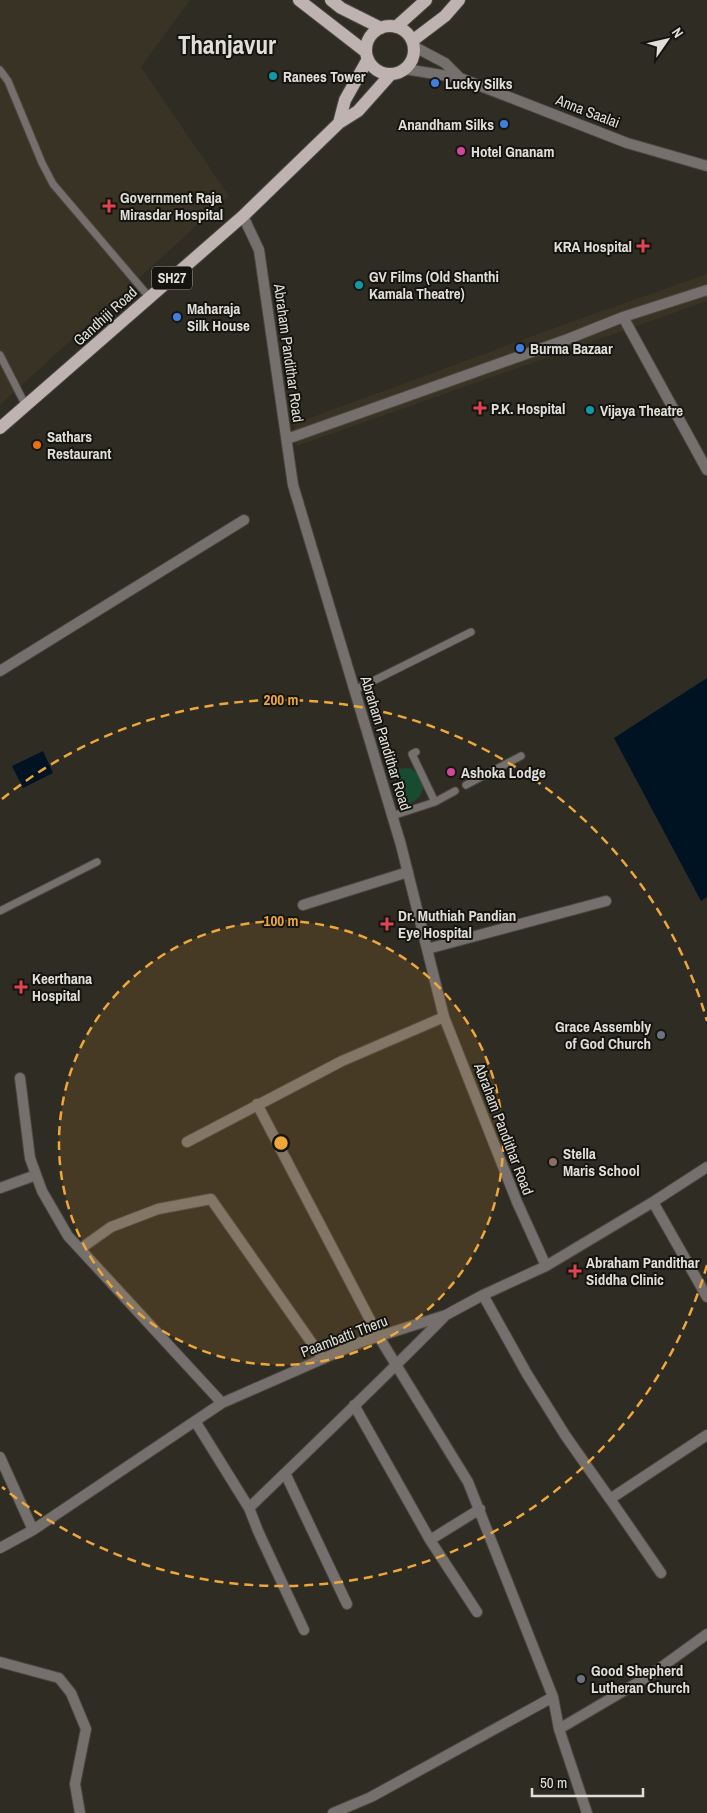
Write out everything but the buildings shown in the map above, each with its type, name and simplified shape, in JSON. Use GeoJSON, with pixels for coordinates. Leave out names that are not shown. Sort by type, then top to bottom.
{"type":"FeatureCollection","features":[{"type":"Feature","properties":{"kind":"main road"},"geometry":{"type":"LineString","coordinates":[[299,0],[367,56],[377,70],[392,74],[405,69],[412,59],[413,44],[403,30],[396,27],[388,26],[381,28],[370,38],[367,56],[345,100],[339,123]]}},
{"type":"Feature","properties":{"kind":"main road"},"geometry":{"type":"LineString","coordinates":[[331,0],[341,8],[381,28]]}},
{"type":"Feature","properties":{"kind":"main road"},"geometry":{"type":"LineString","coordinates":[[396,27],[426,0]]}},
{"type":"Feature","properties":{"kind":"main road"},"geometry":{"type":"LineString","coordinates":[[413,44],[445,16],[459,0]]}},
{"type":"Feature","properties":{"kind":"main road","name":"Gandhiji Road"},"geometry":{"type":"LineString","coordinates":[[0,428],[244,216],[339,123],[358,111],[392,74]]}},
{"type":"Feature","properties":{"kind":"street","name":"Anna Saalai"},"geometry":{"type":"LineString","coordinates":[[413,44],[445,63],[460,78]]}},
{"type":"Feature","properties":{"kind":"street","name":"Anna Saalai"},"geometry":{"type":"LineString","coordinates":[[405,69],[460,78],[628,143],[707,166]]}},
{"type":"Feature","properties":{"kind":"street","name":"Abraham Pandithar Road"},"geometry":{"type":"LineString","coordinates":[[244,216],[259,250],[293,485],[408,872],[444,1017],[514,1194],[546,1266]]}},
{"type":"Feature","properties":{"kind":"street"},"geometry":{"type":"LineString","coordinates":[[287,439],[568,340],[623,317],[707,290]]}},
{"type":"Feature","properties":{"kind":"street"},"geometry":{"type":"LineString","coordinates":[[623,317],[707,470]]}},
{"type":"Feature","properties":{"kind":"street"},"geometry":{"type":"LineString","coordinates":[[0,671],[244,520]]}},
{"type":"Feature","properties":{"kind":"street"},"geometry":{"type":"LineString","coordinates":[[303,905],[408,872]]}},
{"type":"Feature","properties":{"kind":"street"},"geometry":{"type":"LineString","coordinates":[[427,949],[606,900]]}},
{"type":"Feature","properties":{"kind":"street"},"geometry":{"type":"LineString","coordinates":[[187,1142],[342,1061],[444,1017]]}},
{"type":"Feature","properties":{"kind":"street"},"geometry":{"type":"LineString","coordinates":[[20,1078],[30,1158],[42,1191],[68,1236],[222,1403]]}},
{"type":"Feature","properties":{"kind":"street"},"geometry":{"type":"LineString","coordinates":[[257,1104],[379,1338],[468,1482],[553,1696],[559,1729],[587,1813]]}},
{"type":"Feature","properties":{"kind":"street","name":"Paambatti Theru"},"geometry":{"type":"LineString","coordinates":[[0,1548],[33,1530],[222,1403],[361,1342],[379,1338],[446,1315],[483,1295],[546,1266],[707,1168]]}},
{"type":"Feature","properties":{"kind":"street"},"geometry":{"type":"LineString","coordinates":[[0,1188],[36,1175]]}},
{"type":"Feature","properties":{"kind":"street"},"geometry":{"type":"LineString","coordinates":[[80,1249],[111,1227],[158,1208],[211,1199],[323,1359]]}},
{"type":"Feature","properties":{"kind":"street"},"geometry":{"type":"LineString","coordinates":[[652,1202],[707,1297]]}},
{"type":"Feature","properties":{"kind":"street"},"geometry":{"type":"LineString","coordinates":[[483,1295],[565,1435],[661,1573]]}},
{"type":"Feature","properties":{"kind":"street"},"geometry":{"type":"LineString","coordinates":[[249,1508],[354,1405],[397,1366],[446,1315]]}},
{"type":"Feature","properties":{"kind":"street"},"geometry":{"type":"LineString","coordinates":[[354,1405],[430,1540],[477,1612]]}},
{"type":"Feature","properties":{"kind":"street"},"geometry":{"type":"LineString","coordinates":[[195,1421],[249,1508],[304,1630]]}},
{"type":"Feature","properties":{"kind":"street"},"geometry":{"type":"LineString","coordinates":[[610,1499],[707,1435]]}},
{"type":"Feature","properties":{"kind":"street"},"geometry":{"type":"LineString","coordinates":[[0,1456],[33,1530]]}},
{"type":"Feature","properties":{"kind":"street"},"geometry":{"type":"LineString","coordinates":[[284,1473],[347,1604]]}},
{"type":"Feature","properties":{"kind":"street"},"geometry":{"type":"LineString","coordinates":[[430,1540],[480,1509]]}},
{"type":"Feature","properties":{"kind":"street"},"geometry":{"type":"LineString","coordinates":[[559,1729],[649,1676],[707,1634]]}},
{"type":"Feature","properties":{"kind":"street"},"geometry":{"type":"LineString","coordinates":[[0,1662],[59,1678],[71,1693],[86,1729],[75,1784],[80,1813]]}},
{"type":"Feature","properties":{"kind":"street"},"geometry":{"type":"LineString","coordinates":[[333,1813],[371,1797],[553,1696]]}},
{"type":"Feature","properties":{"kind":"lane"},"geometry":{"type":"LineString","coordinates":[[0,70],[8,81],[42,163],[53,184],[150,298]]}},
{"type":"Feature","properties":{"kind":"lane"},"geometry":{"type":"LineString","coordinates":[[0,355],[26,406]]}},
{"type":"Feature","properties":{"kind":"lane"},"geometry":{"type":"LineString","coordinates":[[354,690],[471,632]]}},
{"type":"Feature","properties":{"kind":"lane"},"geometry":{"type":"LineString","coordinates":[[416,752],[412,754],[435,802]]}},
{"type":"Feature","properties":{"kind":"lane"},"geometry":{"type":"LineString","coordinates":[[466,785],[521,756]]}},
{"type":"Feature","properties":{"kind":"lane"},"geometry":{"type":"LineString","coordinates":[[392,816],[435,802],[455,792]]}},
{"type":"Feature","properties":{"kind":"lane"},"geometry":{"type":"LineString","coordinates":[[0,911],[97,862]]}},
{"type":"Feature","properties":{"kind":"shaded area","name":"Government Raja Mirasdar Hospital"},"geometry":{"type":"Polygon","coordinates":[[[0,0],[190,0],[141,67],[229,196],[0,405],[0,0]]]}},
{"type":"Feature","properties":{"kind":"shaded area"},"geometry":{"type":"Polygon","coordinates":[[[707,274],[707,301],[297,446],[294,424],[707,274]]]}},
{"type":"Feature","properties":{"kind":"green space"},"geometry":{"type":"Polygon","coordinates":[[[410,768],[420,778],[423,788],[418,798],[405,805],[395,769],[410,768]]]}},
{"type":"Feature","properties":{"kind":"water"},"geometry":{"type":"Polygon","coordinates":[[[707,678],[707,897],[701,901],[614,738],[707,678]]]}},
{"type":"Feature","properties":{"kind":"water"},"geometry":{"type":"Polygon","coordinates":[[[43,751],[53,773],[23,788],[12,766],[43,751]]]}},
{"type":"Feature","properties":{"kind":"place","name":"Ranees Tower"},"geometry":{"type":"Point","coordinates":[273,76]}},
{"type":"Feature","properties":{"kind":"place","name":"Lucky Silks"},"geometry":{"type":"Point","coordinates":[435,83]}},
{"type":"Feature","properties":{"kind":"place","name":"Anandham Silks"},"geometry":{"type":"Point","coordinates":[504,124]}},
{"type":"Feature","properties":{"kind":"place","name":"Hotel Gnanam"},"geometry":{"type":"Point","coordinates":[461,151]}},
{"type":"Feature","properties":{"kind":"place","name":"Government Raja Mirasdar Hospital"},"geometry":{"type":"Point","coordinates":[109,206]}},
{"type":"Feature","properties":{"kind":"place","name":"KRA Hospital"},"geometry":{"type":"Point","coordinates":[643,246]}},
{"type":"Feature","properties":{"kind":"place","name":"GV Films (Old Shanthi Kamala Theatre)"},"geometry":{"type":"Point","coordinates":[359,285]}},
{"type":"Feature","properties":{"kind":"place","name":"Maharaja Silk House"},"geometry":{"type":"Point","coordinates":[177,317]}},
{"type":"Feature","properties":{"kind":"place","name":"Burma Bazaar"},"geometry":{"type":"Point","coordinates":[520,348]}},
{"type":"Feature","properties":{"kind":"place","name":"P.K. Hospital"},"geometry":{"type":"Point","coordinates":[480,408]}},
{"type":"Feature","properties":{"kind":"place","name":"Vijaya Theatre"},"geometry":{"type":"Point","coordinates":[590,410]}},
{"type":"Feature","properties":{"kind":"place","name":"Sathars Restaurant"},"geometry":{"type":"Point","coordinates":[37,445]}},
{"type":"Feature","properties":{"kind":"place","name":"Ashoka Lodge"},"geometry":{"type":"Point","coordinates":[451,772]}},
{"type":"Feature","properties":{"kind":"place","name":"Dr. Muthiah Pandian Eye Hospital"},"geometry":{"type":"Point","coordinates":[387,924]}},
{"type":"Feature","properties":{"kind":"place","name":"Keerthana Hospital"},"geometry":{"type":"Point","coordinates":[21,987]}},
{"type":"Feature","properties":{"kind":"place","name":"Grace Assembly of God Church"},"geometry":{"type":"Point","coordinates":[661,1035]}},
{"type":"Feature","properties":{"kind":"place","name":"Stella Maris School"},"geometry":{"type":"Point","coordinates":[553,1162]}},
{"type":"Feature","properties":{"kind":"place","name":"Abraham Pandithar Siddha Clinic"},"geometry":{"type":"Point","coordinates":[575,1271]}},
{"type":"Feature","properties":{"kind":"place","name":"Good Shepherd Lutheran Church"},"geometry":{"type":"Point","coordinates":[581,1679]}},
{"type":"Feature","properties":{"kind":"district","name":"Thanjavur"},"geometry":{"type":"Point","coordinates":[227,45]}}]}
